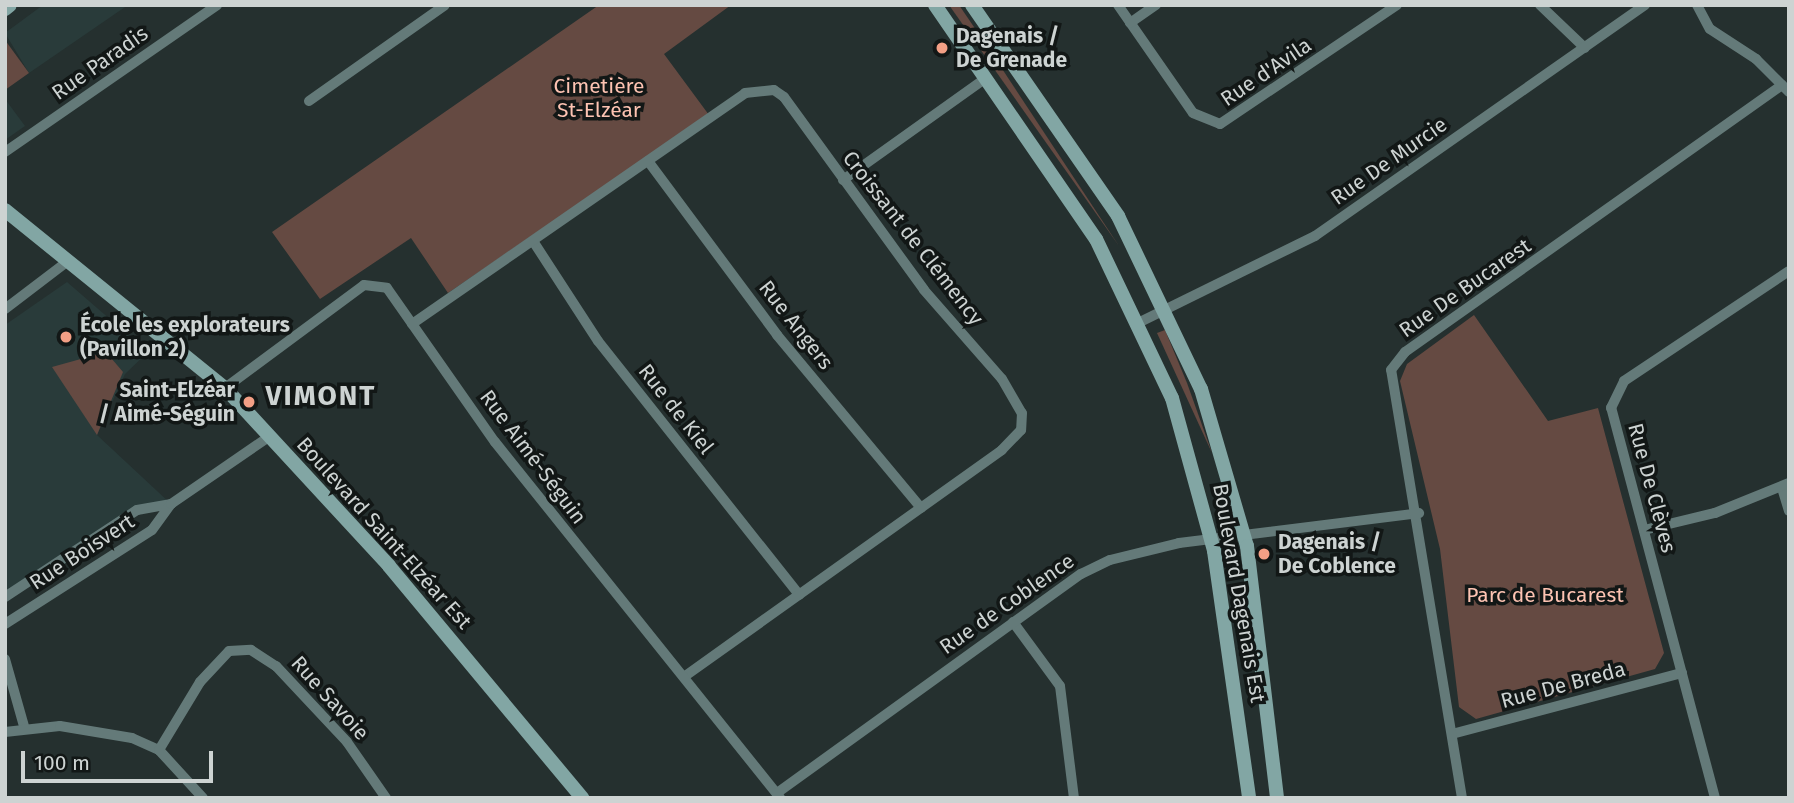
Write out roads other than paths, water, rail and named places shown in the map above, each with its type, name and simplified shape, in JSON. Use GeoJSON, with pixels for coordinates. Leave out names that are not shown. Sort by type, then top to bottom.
{"type":"FeatureCollection","features":[{"type":"Feature","properties":{"kind":"main road"},"geometry":{"type":"LineString","coordinates":[[5,9],[10,5]]}},
{"type":"Feature","properties":{"kind":"main road","name":"Boulevard Dagenais Est"},"geometry":{"type":"LineString","coordinates":[[935,5],[1096,239],[1140,322],[1185,434],[1212,538],[1249,798]]}},
{"type":"Feature","properties":{"kind":"main road","name":"Boulevard Dagenais Est"},"geometry":{"type":"LineString","coordinates":[[972,5],[1098,184],[1167,309],[1214,424],[1245,534],[1277,798]]}},
{"type":"Feature","properties":{"kind":"main road","name":"Boulevard Saint-Elzéar Est"},"geometry":{"type":"LineString","coordinates":[[5,210],[225,388],[398,576],[582,798]]}},
{"type":"Feature","properties":{"kind":"street","name":"Rue Paradis"},"geometry":{"type":"LineString","coordinates":[[5,152],[216,5]]}},
{"type":"Feature","properties":{"kind":"street"},"geometry":{"type":"LineString","coordinates":[[309,101],[445,5]]}},
{"type":"Feature","properties":{"kind":"street","name":"Rue d'Avila"},"geometry":{"type":"LineString","coordinates":[[1118,5],[1193,113],[1220,124],[1397,5]]}},
{"type":"Feature","properties":{"kind":"street"},"geometry":{"type":"LineString","coordinates":[[1130,23],[1156,5]]}},
{"type":"Feature","properties":{"kind":"street"},"geometry":{"type":"LineString","coordinates":[[1539,5],[1586,48]]}},
{"type":"Feature","properties":{"kind":"street","name":"Rue De Murcie"},"geometry":{"type":"LineString","coordinates":[[1140,322],[1315,236],[1645,5]]}},
{"type":"Feature","properties":{"kind":"street"},"geometry":{"type":"LineString","coordinates":[[1697,5],[1710,29],[1785,89]]}},
{"type":"Feature","properties":{"kind":"street"},"geometry":{"type":"LineString","coordinates":[[843,180],[986,78]]}},
{"type":"Feature","properties":{"kind":"street","name":"Rue De Bucarest"},"geometry":{"type":"LineString","coordinates":[[1462,798],[1419,513],[1389,387],[1391,370],[1405,352],[1785,89]]}},
{"type":"Feature","properties":{"kind":"street","name":"Croissant de Clémency"},"geometry":{"type":"LineString","coordinates":[[412,324],[746,93],[774,90],[924,290],[1002,379],[1022,413],[1021,430],[1003,450],[687,675]]}},
{"type":"Feature","properties":{"kind":"street","name":"Rue Angers"},"geometry":{"type":"LineString","coordinates":[[648,161],[777,335],[921,508]]}},
{"type":"Feature","properties":{"kind":"street","name":"Rue de Kiel"},"geometry":{"type":"LineString","coordinates":[[533,241],[598,341],[799,595]]}},
{"type":"Feature","properties":{"kind":"street"},"geometry":{"type":"LineString","coordinates":[[5,309],[68,261]]}},
{"type":"Feature","properties":{"kind":"street","name":"Rue De Clèves"},"geometry":{"type":"LineString","coordinates":[[1716,798],[1611,408],[1624,381],[1789,271]]}},
{"type":"Feature","properties":{"kind":"street","name":"Rue Aimé-Séguin"},"geometry":{"type":"LineString","coordinates":[[225,388],[364,285],[387,288],[571,540],[687,675],[779,795]]}},
{"type":"Feature","properties":{"kind":"street","name":"Rue Boisvert"},"geometry":{"type":"LineString","coordinates":[[5,624],[152,530],[171,504],[270,436]]}},
{"type":"Feature","properties":{"kind":"street"},"geometry":{"type":"LineString","coordinates":[[1644,530],[1785,486],[1789,510]]}},
{"type":"Feature","properties":{"kind":"street","name":"Rue Boisvert"},"geometry":{"type":"LineString","coordinates":[[5,597],[137,510],[171,504]]}},
{"type":"Feature","properties":{"kind":"street","name":"Rue de Coblence"},"geometry":{"type":"LineString","coordinates":[[779,795],[1013,622],[1110,560],[1212,538],[1419,513]]}},
{"type":"Feature","properties":{"kind":"street"},"geometry":{"type":"LineString","coordinates":[[1013,622],[1060,686],[1074,798]]}},
{"type":"Feature","properties":{"kind":"street","name":"Rue Savoie"},"geometry":{"type":"LineString","coordinates":[[159,750],[200,682],[229,651],[251,650],[276,666],[347,742],[386,798]]}},
{"type":"Feature","properties":{"kind":"street"},"geometry":{"type":"LineString","coordinates":[[5,659],[24,726]]}},
{"type":"Feature","properties":{"kind":"street","name":"Rue De Breda"},"geometry":{"type":"LineString","coordinates":[[1452,734],[1682,673]]}},
{"type":"Feature","properties":{"kind":"street"},"geometry":{"type":"LineString","coordinates":[[5,732],[24,726],[91,729],[159,750],[203,798]]}},
{"type":"Feature","properties":{"kind":"place","name":"Dagenais / De Grenade"},"geometry":{"type":"Point","coordinates":[942,48]}},
{"type":"Feature","properties":{"kind":"place","name":"École les explorateurs (Pavillon 2)"},"geometry":{"type":"Point","coordinates":[66,337]}},
{"type":"Feature","properties":{"kind":"place","name":"Saint-Elzéar / Aimé-Séguin"},"geometry":{"type":"Point","coordinates":[249,402]}},
{"type":"Feature","properties":{"kind":"place","name":"Dagenais / De Coblence"},"geometry":{"type":"Point","coordinates":[1264,554]}},
{"type":"Feature","properties":{"kind":"district","name":"VIMONT"},"geometry":{"type":"Point","coordinates":[321,396]}},
{"type":"Feature","properties":{"kind":"park label","name":"Cimetière St-Elzéar"},"geometry":{"type":"Point","coordinates":[599,98]}},
{"type":"Feature","properties":{"kind":"park label","name":"Parc de Bucarest"},"geometry":{"type":"Point","coordinates":[1545,595]}}]}
